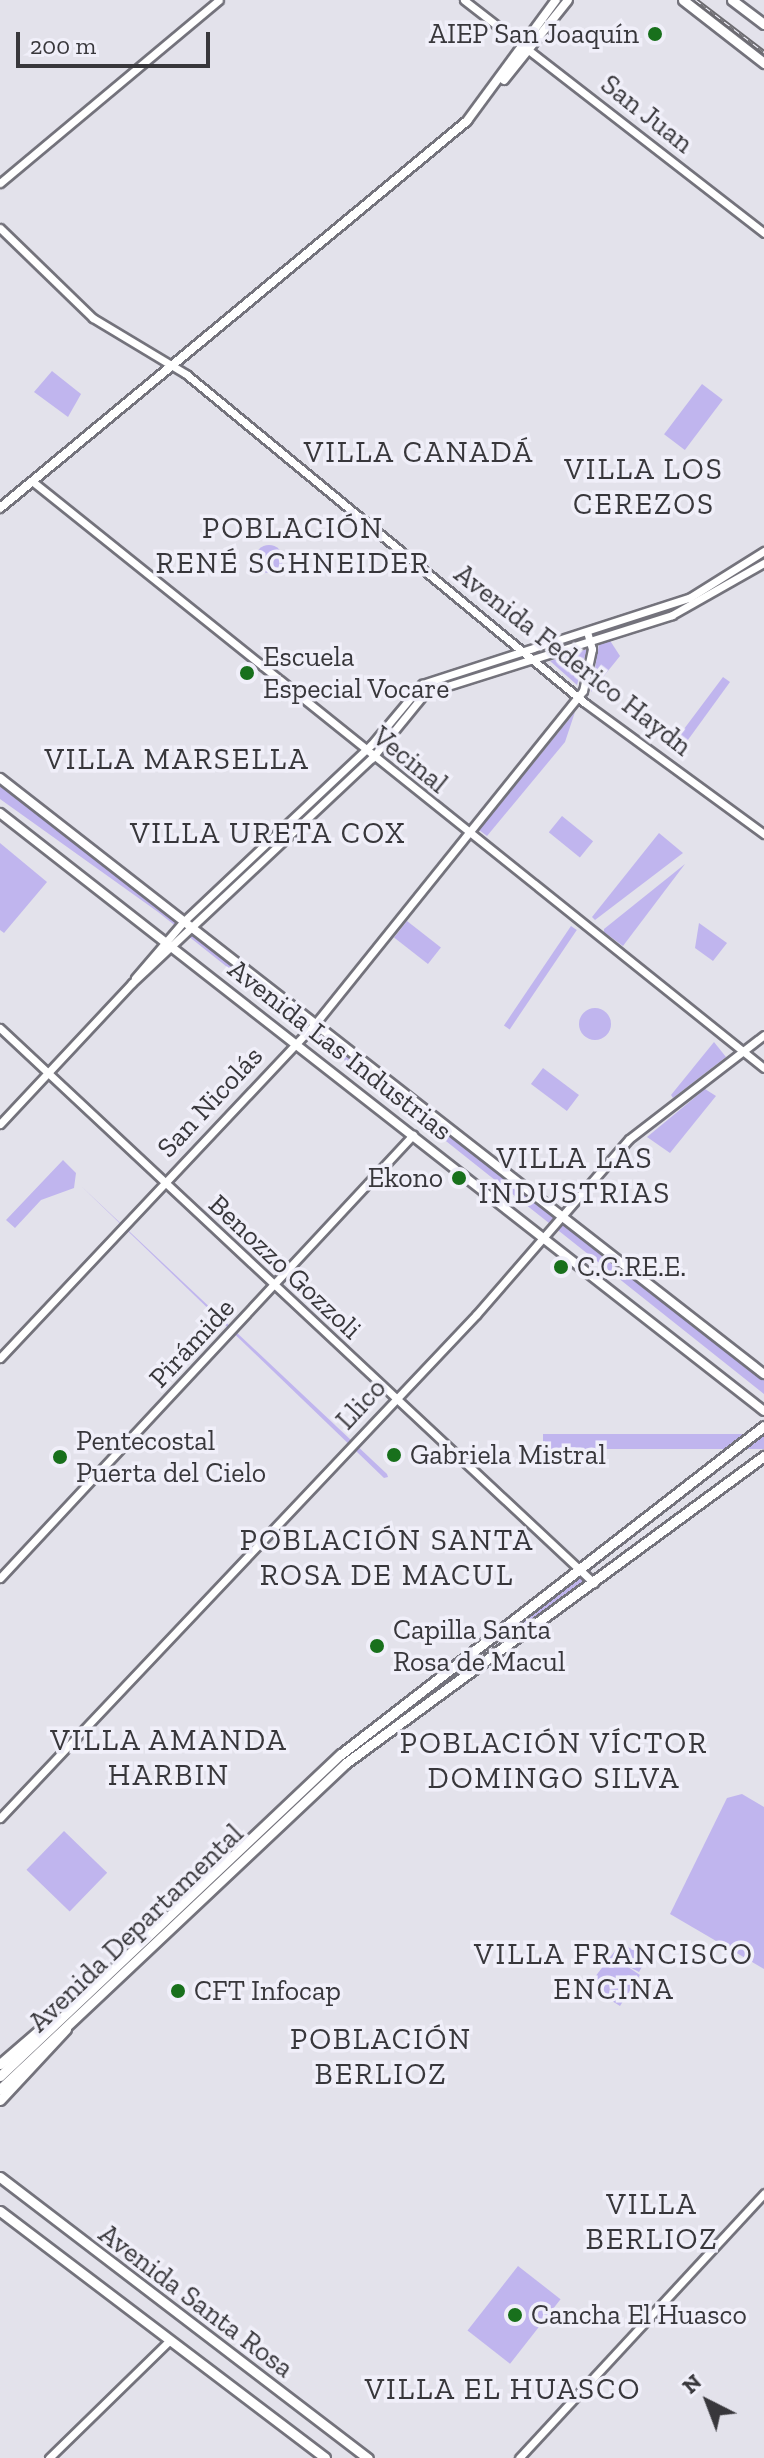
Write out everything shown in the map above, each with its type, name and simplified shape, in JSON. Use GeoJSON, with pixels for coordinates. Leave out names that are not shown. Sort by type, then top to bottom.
{"type":"FeatureCollection","features":[{"type":"Feature","properties":{"kind":"main road"},"geometry":{"type":"LineString","coordinates":[[0,508],[467,121],[526,48],[556,0]]}},
{"type":"Feature","properties":{"kind":"main road"},"geometry":{"type":"LineString","coordinates":[[526,48],[568,0]]}},
{"type":"Feature","properties":{"kind":"main road"},"geometry":{"type":"LineString","coordinates":[[683,0],[764,63]]}},
{"type":"Feature","properties":{"kind":"main road"},"geometry":{"type":"LineString","coordinates":[[732,0],[764,24]]}},
{"type":"Feature","properties":{"kind":"main road","name":"Avenida Las Industrias"},"geometry":{"type":"LineString","coordinates":[[0,778],[764,1374]]}},
{"type":"Feature","properties":{"kind":"main road","name":"Avenida Las Industrias"},"geometry":{"type":"LineString","coordinates":[[0,813],[169,942],[764,1411]]}},
{"type":"Feature","properties":{"kind":"main road","name":"Avenida Departamental"},"geometry":{"type":"LineString","coordinates":[[0,2076],[341,1754],[764,1426]]}},
{"type":"Feature","properties":{"kind":"main road","name":"Avenida Departamental"},"geometry":{"type":"LineString","coordinates":[[0,2089],[78,2009],[346,1763],[493,1650],[598,1583],[764,1456]]}},
{"type":"Feature","properties":{"kind":"main road"},"geometry":{"type":"LineString","coordinates":[[0,2100],[78,2009]]}},
{"type":"Feature","properties":{"kind":"main road"},"geometry":{"type":"LineString","coordinates":[[0,2064],[65,2012]]}},
{"type":"Feature","properties":{"kind":"main road","name":"Avenida Santa Rosa"},"geometry":{"type":"LineString","coordinates":[[0,2177],[368,2458]]}},
{"type":"Feature","properties":{"kind":"main road","name":"Avenida Santa Rosa"},"geometry":{"type":"LineString","coordinates":[[0,2211],[325,2458]]}},
{"type":"Feature","properties":{"kind":"street"},"geometry":{"type":"LineString","coordinates":[[0,183],[219,0]]}},
{"type":"Feature","properties":{"kind":"street","name":"San Juan"},"geometry":{"type":"LineString","coordinates":[[464,0],[764,233]]}},
{"type":"Feature","properties":{"kind":"street","name":"Avenida Federico Haydn"},"geometry":{"type":"LineString","coordinates":[[0,228],[93,318],[172,366],[578,697],[764,834]]}},
{"type":"Feature","properties":{"kind":"street","name":"Vecinal"},"geometry":{"type":"LineString","coordinates":[[32,481],[372,758],[764,1068]]}},
{"type":"Feature","properties":{"kind":"street"},"geometry":{"type":"LineString","coordinates":[[188,924],[372,758],[429,691],[532,659],[699,594],[764,551]]}},
{"type":"Feature","properties":{"kind":"street"},"geometry":{"type":"LineString","coordinates":[[0,1124],[169,942],[365,752],[422,684],[708,600],[764,563]]}},
{"type":"Feature","properties":{"kind":"street","name":"San Nicolás"},"geometry":{"type":"LineString","coordinates":[[0,1358],[315,1024],[578,697],[589,677],[589,636]]}},
{"type":"Feature","properties":{"kind":"street","name":"Benozzo Gozzoli"},"geometry":{"type":"LineString","coordinates":[[0,1028],[575,1570],[598,1583]]}},
{"type":"Feature","properties":{"kind":"street","name":"Llico"},"geometry":{"type":"LineString","coordinates":[[0,1818],[395,1401],[543,1237],[566,1218],[629,1139],[764,1035]]}},
{"type":"Feature","properties":{"kind":"street","name":"Pirámide"},"geometry":{"type":"LineString","coordinates":[[0,1578],[274,1288],[413,1135]]}},
{"type":"Feature","properties":{"kind":"street"},"geometry":{"type":"LineString","coordinates":[[519,2458],[764,2193]]}},
{"type":"Feature","properties":{"kind":"street"},"geometry":{"type":"LineString","coordinates":[[49,2458],[170,2340]]}},
{"type":"Feature","properties":{"kind":"shaded area"},"geometry":{"type":"Polygon","coordinates":[[[52,371],[81,394],[68,417],[34,392],[52,371]]]}},
{"type":"Feature","properties":{"kind":"shaded area"},"geometry":{"type":"Polygon","coordinates":[[[702,384],[723,400],[685,450],[664,434],[702,384]]]}},
{"type":"Feature","properties":{"kind":"shaded area"},"geometry":{"type":"Polygon","coordinates":[[[269,545],[279,549],[283,559],[279,569],[269,573],[259,569],[255,559],[259,549],[269,545]]]}},
{"type":"Feature","properties":{"kind":"shaded area"},"geometry":{"type":"Polygon","coordinates":[[[609,639],[620,656],[591,692],[599,644],[609,639]]]}},
{"type":"Feature","properties":{"kind":"shaded area"},"geometry":{"type":"Polygon","coordinates":[[[587,649],[577,685],[550,661],[587,649]]]}},
{"type":"Feature","properties":{"kind":"shaded area"},"geometry":{"type":"Polygon","coordinates":[[[723,677],[730,682],[677,755],[669,749],[723,677]]]}},
{"type":"Feature","properties":{"kind":"shaded area"},"geometry":{"type":"Polygon","coordinates":[[[575,712],[565,742],[487,836],[479,830],[575,712]]]}},
{"type":"Feature","properties":{"kind":"shaded area"},"geometry":{"type":"Polygon","coordinates":[[[0,782],[764,1377],[764,1394],[158,912],[0,799],[0,782]]]}},
{"type":"Feature","properties":{"kind":"shaded area"},"geometry":{"type":"Polygon","coordinates":[[[562,816],[593,841],[580,857],[549,832],[562,816]]]}},
{"type":"Feature","properties":{"kind":"shaded area"},"geometry":{"type":"Polygon","coordinates":[[[659,833],[683,853],[595,920],[592,917],[659,833]]]}},
{"type":"Feature","properties":{"kind":"shaded area"},"geometry":{"type":"Polygon","coordinates":[[[0,843],[47,882],[4,933],[0,930],[0,843]]]}},
{"type":"Feature","properties":{"kind":"shaded area"},"geometry":{"type":"Polygon","coordinates":[[[685,864],[623,946],[604,932],[604,929],[685,864]]]}},
{"type":"Feature","properties":{"kind":"shaded area"},"geometry":{"type":"Polygon","coordinates":[[[407,921],[441,947],[428,964],[394,938],[407,921]]]}},
{"type":"Feature","properties":{"kind":"shaded area"},"geometry":{"type":"Polygon","coordinates":[[[699,923],[727,943],[713,961],[695,948],[699,923]]]}},
{"type":"Feature","properties":{"kind":"shaded area"},"geometry":{"type":"Polygon","coordinates":[[[571,926],[577,930],[510,1029],[504,1025],[571,926]]]}},
{"type":"Feature","properties":{"kind":"shaded area"},"geometry":{"type":"Polygon","coordinates":[[[595,1008],[607,1012],[611,1024],[607,1036],[595,1040],[583,1036],[579,1024],[583,1012],[595,1008]]]}},
{"type":"Feature","properties":{"kind":"shaded area"},"geometry":{"type":"Polygon","coordinates":[[[714,1042],[726,1057],[673,1098],[671,1095],[714,1042]]]}},
{"type":"Feature","properties":{"kind":"shaded area"},"geometry":{"type":"Polygon","coordinates":[[[543,1068],[579,1095],[567,1111],[531,1084],[543,1068]]]}},
{"type":"Feature","properties":{"kind":"shaded area"},"geometry":{"type":"Polygon","coordinates":[[[705,1089],[716,1096],[670,1153],[647,1137],[705,1089]]]}},
{"type":"Feature","properties":{"kind":"shaded area"},"geometry":{"type":"Polygon","coordinates":[[[63,1160],[76,1173],[74,1188],[41,1200],[15,1228],[6,1220],[63,1160]]]}},
{"type":"Feature","properties":{"kind":"shaded area"},"geometry":{"type":"Polygon","coordinates":[[[80,1185],[387,1474],[388,1477],[384,1478],[80,1185]]]}},
{"type":"Feature","properties":{"kind":"shaded area"},"geometry":{"type":"Polygon","coordinates":[[[543,1434],[764,1434],[764,1449],[543,1449],[543,1434]]]}},
{"type":"Feature","properties":{"kind":"shaded area"},"geometry":{"type":"Polygon","coordinates":[[[576,1575],[587,1583],[475,1658],[294,1802],[576,1575]]]}},
{"type":"Feature","properties":{"kind":"shaded area"},"geometry":{"type":"Polygon","coordinates":[[[742,1794],[764,1807],[764,1969],[670,1914],[727,1798],[742,1794]]]}},
{"type":"Feature","properties":{"kind":"shaded area"},"geometry":{"type":"Polygon","coordinates":[[[64,1831],[107,1873],[70,1912],[26,1870],[64,1831]]]}},
{"type":"Feature","properties":{"kind":"shaded area"},"geometry":{"type":"Polygon","coordinates":[[[621,1943],[647,1958],[639,1972],[622,1963],[640,1975],[620,2006],[588,1986],[621,1943]]]}},
{"type":"Feature","properties":{"kind":"shaded area","name":"Cancha El Huasco"},"geometry":{"type":"Polygon","coordinates":[[[518,2266],[561,2299],[510,2364],[468,2331],[518,2266]]]}},
{"type":"Feature","properties":{"kind":"railway"},"geometry":{"type":"LineString","coordinates":[[696,0],[764,52]]}},
{"type":"Feature","properties":{"kind":"place","name":"AIEP San Joaquín"},"geometry":{"type":"Point","coordinates":[655,34]}},
{"type":"Feature","properties":{"kind":"place","name":"Escuela Especial Vocare"},"geometry":{"type":"Point","coordinates":[247,673]}},
{"type":"Feature","properties":{"kind":"place","name":"Ekono"},"geometry":{"type":"Point","coordinates":[459,1178]}},
{"type":"Feature","properties":{"kind":"place","name":"C.C.RE.E."},"geometry":{"type":"Point","coordinates":[561,1267]}},
{"type":"Feature","properties":{"kind":"place","name":"Gabriela Mistral"},"geometry":{"type":"Point","coordinates":[394,1455]}},
{"type":"Feature","properties":{"kind":"place","name":"Pentecostal Puerta del Cielo"},"geometry":{"type":"Point","coordinates":[60,1457]}},
{"type":"Feature","properties":{"kind":"place","name":"Capilla Santa Rosa de Macul"},"geometry":{"type":"Point","coordinates":[377,1646]}},
{"type":"Feature","properties":{"kind":"place","name":"CFT Infocap"},"geometry":{"type":"Point","coordinates":[178,1991]}},
{"type":"Feature","properties":{"kind":"place","name":"Cancha El Huasco"},"geometry":{"type":"Point","coordinates":[515,2315]}},
{"type":"Feature","properties":{"kind":"district","name":"VILLA CANADÁ"},"geometry":{"type":"Point","coordinates":[419,452]}},
{"type":"Feature","properties":{"kind":"district","name":"VILLA LOS CEREZOS"},"geometry":{"type":"Point","coordinates":[644,486]}},
{"type":"Feature","properties":{"kind":"district","name":"POBLACIÓN RENÉ SCHNEIDER"},"geometry":{"type":"Point","coordinates":[293,545]}},
{"type":"Feature","properties":{"kind":"district","name":"VILLA MARSELLA"},"geometry":{"type":"Point","coordinates":[177,759]}},
{"type":"Feature","properties":{"kind":"district","name":"VILLA URETA COX"},"geometry":{"type":"Point","coordinates":[268,833]}},
{"type":"Feature","properties":{"kind":"district","name":"VILLA LAS INDUSTRIAS"},"geometry":{"type":"Point","coordinates":[575,1175]}},
{"type":"Feature","properties":{"kind":"district","name":"POBLACIÓN SANTA ROSA DE MACUL"},"geometry":{"type":"Point","coordinates":[387,1557]}},
{"type":"Feature","properties":{"kind":"district","name":"VILLA AMANDA HARBIN"},"geometry":{"type":"Point","coordinates":[169,1757]}},
{"type":"Feature","properties":{"kind":"district","name":"POBLACIÓN VÍCTOR DOMINGO SILVA"},"geometry":{"type":"Point","coordinates":[554,1760]}},
{"type":"Feature","properties":{"kind":"district","name":"VILLA FRANCISCO ENCINA"},"geometry":{"type":"Point","coordinates":[614,1971]}},
{"type":"Feature","properties":{"kind":"district","name":"POBLACIÓN BERLIOZ"},"geometry":{"type":"Point","coordinates":[381,2056]}},
{"type":"Feature","properties":{"kind":"district","name":"VILLA BERLIOZ"},"geometry":{"type":"Point","coordinates":[652,2221]}},
{"type":"Feature","properties":{"kind":"district","name":"VILLA EL HUASCO"},"geometry":{"type":"Point","coordinates":[503,2389]}}]}
